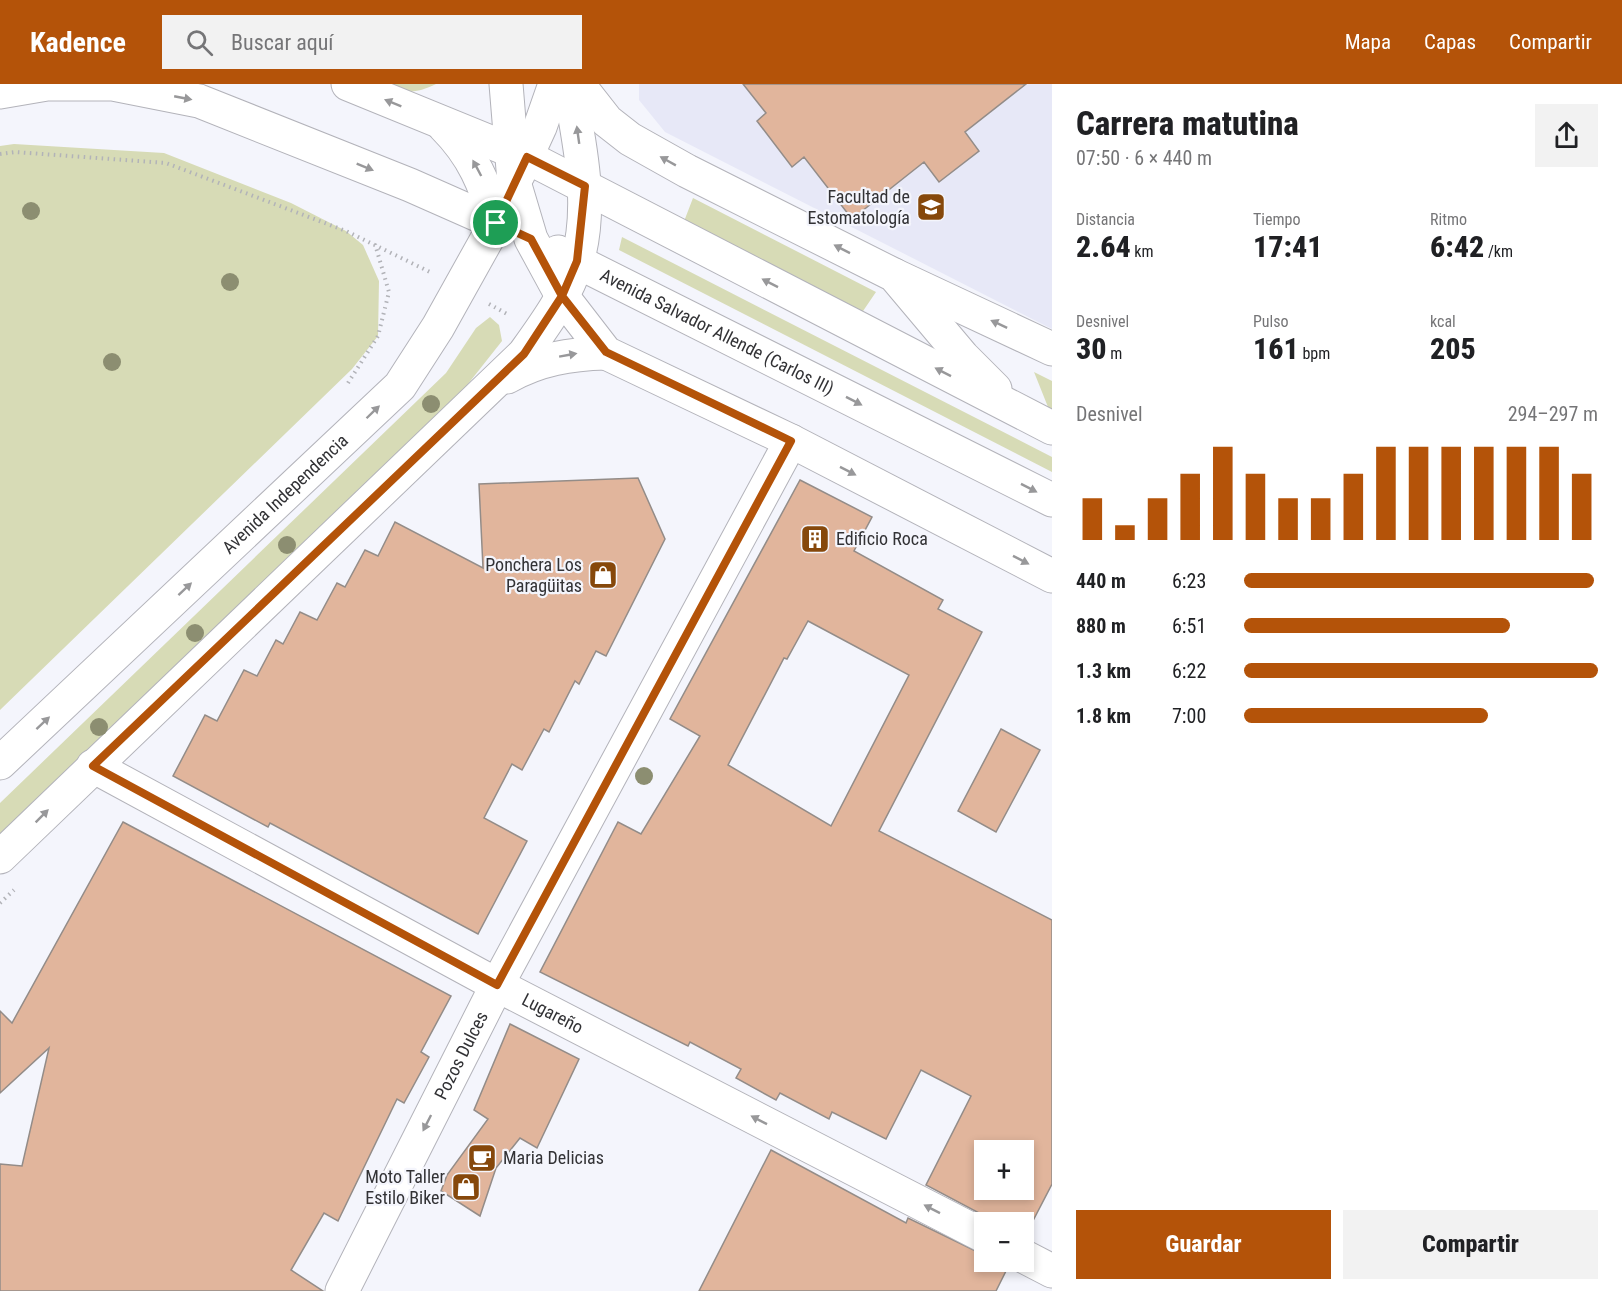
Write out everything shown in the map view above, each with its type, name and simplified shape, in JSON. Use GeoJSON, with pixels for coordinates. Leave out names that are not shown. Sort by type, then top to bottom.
{"type":"FeatureCollection","features":[{"type":"Feature","properties":{"kind":"main road","name":"Avenida Salvador Allende (Carlos III)"},"geometry":{"type":"LineString","coordinates":[[0,92],[47,84],[113,84],[199,102],[410,185],[531,239],[1052,500]]}},
{"type":"Feature","properties":{"kind":"main road"},"geometry":{"type":"LineString","coordinates":[[348,84],[439,121],[517,163],[585,186],[1052,428]]}},
{"type":"Feature","properties":{"kind":"main road"},"geometry":{"type":"LineString","coordinates":[[506,84],[531,239],[562,296],[606,352],[791,441],[1052,576]]}},
{"type":"Feature","properties":{"kind":"main road","name":"Avenida Independencia"},"geometry":{"type":"LineString","coordinates":[[0,763],[400,386],[460,288],[496,223],[517,163],[555,84]]}},
{"type":"Feature","properties":{"kind":"main road"},"geometry":{"type":"LineString","coordinates":[[0,857],[524,354],[562,296],[577,261],[585,186],[569,84]]}},
{"type":"Feature","properties":{"kind":"main road"},"geometry":{"type":"LineString","coordinates":[[578,84],[607,121],[630,139],[687,171],[894,275],[1052,349]]}},
{"type":"Feature","properties":{"kind":"main road"},"geometry":{"type":"LineString","coordinates":[[439,121],[463,144],[478,168],[496,223]]}},
{"type":"Feature","properties":{"kind":"main road"},"geometry":{"type":"LineString","coordinates":[[894,275],[963,357],[1014,409]]}},
{"type":"Feature","properties":{"kind":"main road"},"geometry":{"type":"LineString","coordinates":[[494,383],[536,363],[575,354],[606,352]]}},
{"type":"Feature","properties":{"kind":"main road","name":"Pozos Dulces"},"geometry":{"type":"LineString","coordinates":[[342,1291],[497,985],[791,441]]}},
{"type":"Feature","properties":{"kind":"main road","name":"Lugareño"},"geometry":{"type":"LineString","coordinates":[[93,766],[497,985],[974,1231]]}},
{"type":"Feature","properties":{"kind":"main road"},"geometry":{"type":"LineString","coordinates":[[1034,1262],[1052,1271]]}},
{"type":"Feature","properties":{"kind":"path"},"geometry":{"type":"LineString","coordinates":[[0,154],[15,152],[166,163],[375,243],[539,332]]}},
{"type":"Feature","properties":{"kind":"path"},"geometry":{"type":"LineString","coordinates":[[345,386],[378,336],[389,292],[375,243]]}},
{"type":"Feature","properties":{"kind":"shaded area","name":"Facultad de Estomatología"},"geometry":{"type":"Polygon","coordinates":[[[639,84],[1052,84],[1052,329],[665,132],[639,100],[639,84]]]}},
{"type":"Feature","properties":{"kind":"green space"},"geometry":{"type":"Polygon","coordinates":[[[382,84],[436,84],[409,92],[382,84]]]}},
{"type":"Feature","properties":{"kind":"green space"},"geometry":{"type":"Polygon","coordinates":[[[14,144],[164,153],[291,203],[346,231],[363,245],[379,281],[378,336],[352,369],[0,710],[0,146],[14,144]]]}},
{"type":"Feature","properties":{"kind":"green space"},"geometry":{"type":"Polygon","coordinates":[[[693,198],[876,292],[861,314],[683,224],[693,198]]]}},
{"type":"Feature","properties":{"kind":"green space"},"geometry":{"type":"Polygon","coordinates":[[[622,237],[1052,457],[1052,472],[619,250],[622,237]]]}},
{"type":"Feature","properties":{"kind":"green space"},"geometry":{"type":"Polygon","coordinates":[[[490,317],[499,325],[502,341],[464,389],[0,834],[0,803],[446,373],[476,328],[490,317]]]}},
{"type":"Feature","properties":{"kind":"green space"},"geometry":{"type":"Polygon","coordinates":[[[1034,372],[1052,381],[1052,417],[1034,372]]]}},
{"type":"Feature","properties":{"kind":"building"},"geometry":{"type":"Polygon","coordinates":[[[743,84],[1026,84],[965,132],[979,151],[939,182],[924,162],[852,219],[804,157],[792,167],[757,121],[766,113],[743,84]]]}},
{"type":"Feature","properties":{"kind":"building"},"geometry":{"type":"Polygon","coordinates":[[[638,478],[665,539],[606,656],[596,651],[579,684],[575,681],[549,732],[544,729],[522,770],[512,764],[484,818],[527,841],[478,934],[270,823],[268,827],[173,776],[205,715],[217,721],[244,670],[257,676],[276,640],[283,644],[300,612],[317,620],[337,583],[345,587],[365,550],[378,556],[395,522],[483,568],[479,484],[638,478]]]}},
{"type":"Feature","properties":{"kind":"building"},"geometry":{"type":"Polygon","coordinates":[[[800,480],[872,517],[854,551],[943,600],[938,609],[982,632],[879,831],[1052,920],[1052,1184],[1034,1219],[1034,1212],[977,1212],[926,1185],[971,1096],[921,1070],[886,1139],[832,1112],[829,1119],[780,1093],[776,1100],[736,1078],[741,1069],[690,1042],[688,1046],[540,972],[618,822],[641,834],[700,736],[670,719],[800,480]],[[808,621],[787,659],[784,658],[728,765],[831,826],[909,675],[808,621]]]}},
{"type":"Feature","properties":{"kind":"building"},"geometry":{"type":"Polygon","coordinates":[[[1001,729],[1040,750],[996,832],[958,811],[1001,729]]]}},
{"type":"Feature","properties":{"kind":"building"},"geometry":{"type":"Polygon","coordinates":[[[123,822],[451,996],[421,1052],[429,1057],[404,1103],[397,1099],[338,1221],[324,1213],[291,1270],[323,1291],[0,1291],[0,1164],[22,1166],[49,1048],[0,1093],[0,1011],[12,1023],[123,822]]]}},
{"type":"Feature","properties":{"kind":"building"},"geometry":{"type":"Polygon","coordinates":[[[510,1024],[579,1059],[537,1148],[520,1138],[496,1168],[480,1216],[441,1191],[447,1175],[488,1119],[474,1110],[510,1024]]]}},
{"type":"Feature","properties":{"kind":"building"},"geometry":{"type":"Polygon","coordinates":[[[771,1150],[906,1223],[908,1218],[974,1250],[974,1272],[1006,1272],[996,1291],[699,1291],[771,1150]]]}},
{"type":"Feature","properties":{"kind":"place","name":"Facultad de Estomatología"},"geometry":{"type":"Point","coordinates":[931,207]}},
{"type":"Feature","properties":{"kind":"place","name":"Edificio Roca"},"geometry":{"type":"Point","coordinates":[815,539]}},
{"type":"Feature","properties":{"kind":"place","name":"Ponchera Los Paragüitas"},"geometry":{"type":"Point","coordinates":[603,575]}},
{"type":"Feature","properties":{"kind":"place","name":"Maria Delicias"},"geometry":{"type":"Point","coordinates":[482,1158]}},
{"type":"Feature","properties":{"kind":"place","name":"Moto Taller Estilo Biker"},"geometry":{"type":"Point","coordinates":[466,1187]}},
{"type":"Feature","properties":{"kind":"route"},"geometry":{"type":"LineString","coordinates":[[496,223],[527,157],[585,186],[577,261],[562,296],[589,332],[606,352],[791,441],[497,985],[93,766],[476,403],[524,354],[562,296],[531,239],[496,223]]}}]}
